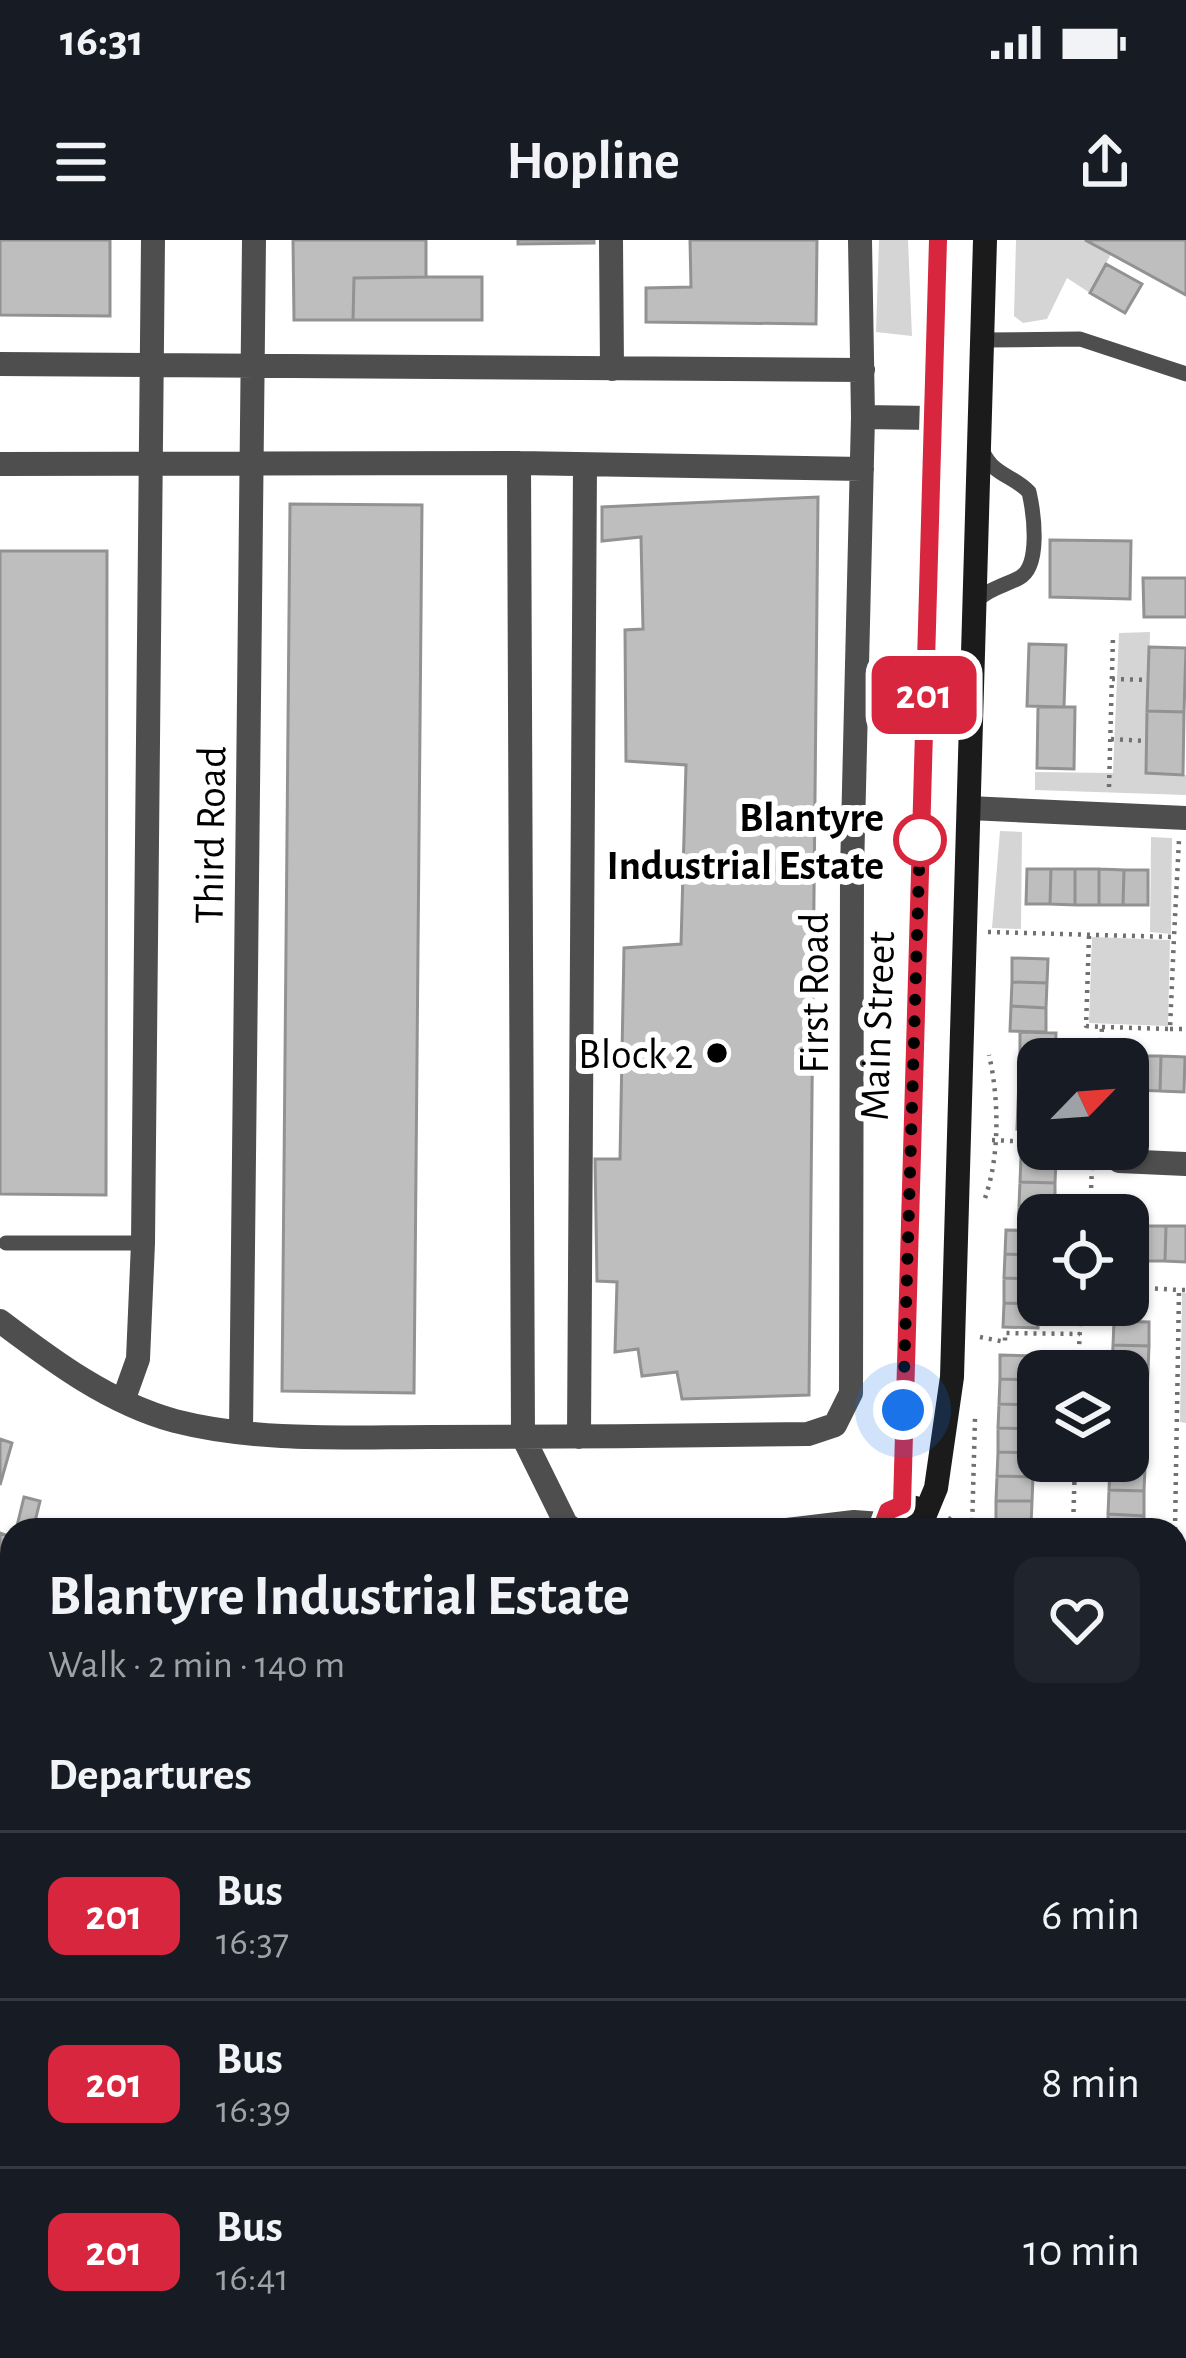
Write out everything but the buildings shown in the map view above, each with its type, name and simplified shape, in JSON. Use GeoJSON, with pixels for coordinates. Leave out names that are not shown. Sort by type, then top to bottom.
{"type":"FeatureCollection","features":[{"type":"Feature","properties":{"kind":"main road","name":"Main Street"},"geometry":{"type":"LineString","coordinates":[[917,1517],[902,1454],[938,240]]}},
{"type":"Feature","properties":{"kind":"main road","name":"Main Street"},"geometry":{"type":"LineString","coordinates":[[917,1517],[936,1488],[948,1416],[985,240]]}},
{"type":"Feature","properties":{"kind":"main road"},"geometry":{"type":"LineString","coordinates":[[885,1518],[888,1511],[917,1517]]}},
{"type":"Feature","properties":{"kind":"street","name":"Third Road"},"geometry":{"type":"LineString","coordinates":[[123,1401],[138,1359],[143,1243],[153,240]]}},
{"type":"Feature","properties":{"kind":"street","name":"Third Road"},"geometry":{"type":"LineString","coordinates":[[241,1431],[254,240]]}},
{"type":"Feature","properties":{"kind":"street"},"geometry":{"type":"LineString","coordinates":[[611,240],[612,369]]}},
{"type":"Feature","properties":{"kind":"street","name":"First Road"},"geometry":{"type":"LineString","coordinates":[[579,1437],[808,1434],[835,1425],[851,1393],[852,871],[863,417],[860,240]]}},
{"type":"Feature","properties":{"kind":"street"},"geometry":{"type":"LineString","coordinates":[[0,364],[863,370]]}},
{"type":"Feature","properties":{"kind":"street"},"geometry":{"type":"LineString","coordinates":[[863,417],[933,418]]}},
{"type":"Feature","properties":{"kind":"street"},"geometry":{"type":"LineString","coordinates":[[0,464],[520,463],[862,469]]}},
{"type":"Feature","properties":{"kind":"street"},"geometry":{"type":"LineString","coordinates":[[520,463],[523,1437],[563,1518]]}},
{"type":"Feature","properties":{"kind":"street"},"geometry":{"type":"LineString","coordinates":[[0,1321],[68,1372],[123,1401],[174,1420],[313,1437],[579,1437],[585,466]]}},
{"type":"Feature","properties":{"kind":"street"},"geometry":{"type":"LineString","coordinates":[[969,808],[1183,818]]}},
{"type":"Feature","properties":{"kind":"street"},"geometry":{"type":"LineString","coordinates":[[1149,1162],[1186,1164]]}},
{"type":"Feature","properties":{"kind":"lane"},"geometry":{"type":"LineString","coordinates":[[982,340],[1080,339],[1186,374]]}},
{"type":"Feature","properties":{"kind":"lane"},"geometry":{"type":"LineString","coordinates":[[975,602],[984,592],[1025,576],[1031,564],[1029,492],[998,475],[980,444]]}},
{"type":"Feature","properties":{"kind":"lane"},"geometry":{"type":"LineString","coordinates":[[6,1243],[143,1243]]}},
{"type":"Feature","properties":{"kind":"path"},"geometry":{"type":"LineString","coordinates":[[1108,815],[1113,636]]}},
{"type":"Feature","properties":{"kind":"path"},"geometry":{"type":"LineString","coordinates":[[1112,679],[1148,680]]}},
{"type":"Feature","properties":{"kind":"path"},"geometry":{"type":"LineString","coordinates":[[1110,739],[1147,741]]}},
{"type":"Feature","properties":{"kind":"path"},"geometry":{"type":"LineString","coordinates":[[1170,1029],[1183,818]]}},
{"type":"Feature","properties":{"kind":"path"},"geometry":{"type":"LineString","coordinates":[[964,931],[1174,937]]}},
{"type":"Feature","properties":{"kind":"path"},"geometry":{"type":"LineString","coordinates":[[1089,934],[1086,1026],[1186,1029]]}},
{"type":"Feature","properties":{"kind":"path"},"geometry":{"type":"LineString","coordinates":[[1101,1038],[1102,1027]]}},
{"type":"Feature","properties":{"kind":"path"},"geometry":{"type":"LineString","coordinates":[[993,1140],[1017,1141]]}},
{"type":"Feature","properties":{"kind":"path"},"geometry":{"type":"LineString","coordinates":[[1149,1288],[1182,1290],[1175,1518]]}},
{"type":"Feature","properties":{"kind":"path"},"geometry":{"type":"LineString","coordinates":[[1079,1350],[1080,1326]]}},
{"type":"Feature","properties":{"kind":"path"},"geometry":{"type":"LineString","coordinates":[[952,1337],[1005,1342],[1005,1333],[1080,1334]]}},
{"type":"Feature","properties":{"kind":"path"},"geometry":{"type":"LineString","coordinates":[[1177,1426],[1186,1426]]}},
{"type":"Feature","properties":{"kind":"path"},"geometry":{"type":"LineString","coordinates":[[1074,1518],[1075,1482]]}},
{"type":"Feature","properties":{"kind":"shaded area"},"geometry":{"type":"Polygon","coordinates":[[[879,240],[908,240],[912,336],[876,332],[879,240]]]}},
{"type":"Feature","properties":{"kind":"shaded area"},"geometry":{"type":"Polygon","coordinates":[[[1016,240],[1085,240],[1111,254],[1090,293],[1067,278],[1047,319],[1023,323],[1014,316],[1016,240]]]}},
{"type":"Feature","properties":{"kind":"shaded area"},"geometry":{"type":"Polygon","coordinates":[[[1150,632],[1146,773],[1186,775],[1186,795],[1035,790],[1035,772],[1113,773],[1119,633],[1150,632]]]}},
{"type":"Feature","properties":{"kind":"shaded area"},"geometry":{"type":"Polygon","coordinates":[[[1000,831],[1022,832],[1021,929],[992,928],[1000,831]]]}},
{"type":"Feature","properties":{"kind":"shaded area"},"geometry":{"type":"Polygon","coordinates":[[[1151,837],[1172,838],[1171,934],[1150,932],[1151,837]]]}},
{"type":"Feature","properties":{"kind":"shaded area"},"geometry":{"type":"Polygon","coordinates":[[[1092,937],[1170,940],[1168,1026],[1089,1023],[1092,937]]]}},
{"type":"Feature","properties":{"kind":"shaded area"},"geometry":{"type":"Polygon","coordinates":[[[1182,1293],[1186,1293],[1186,1423],[1180,1422],[1182,1293]]]}},
{"type":"Feature","properties":{"kind":"bus line","name":"201"},"geometry":{"type":"LineString","coordinates":[[884,1518],[902,1505],[938,240]]}},
{"type":"Feature","properties":{"kind":"place","name":"Blantyre Industrial Estate"},"geometry":{"type":"Point","coordinates":[920,840]}},
{"type":"Feature","properties":{"kind":"place","name":"Block 2"},"geometry":{"type":"Point","coordinates":[717,1053]}},
{"type":"Feature","properties":{"kind":"route"},"geometry":{"type":"LineString","coordinates":[[903,1410],[920,840]]}}]}
